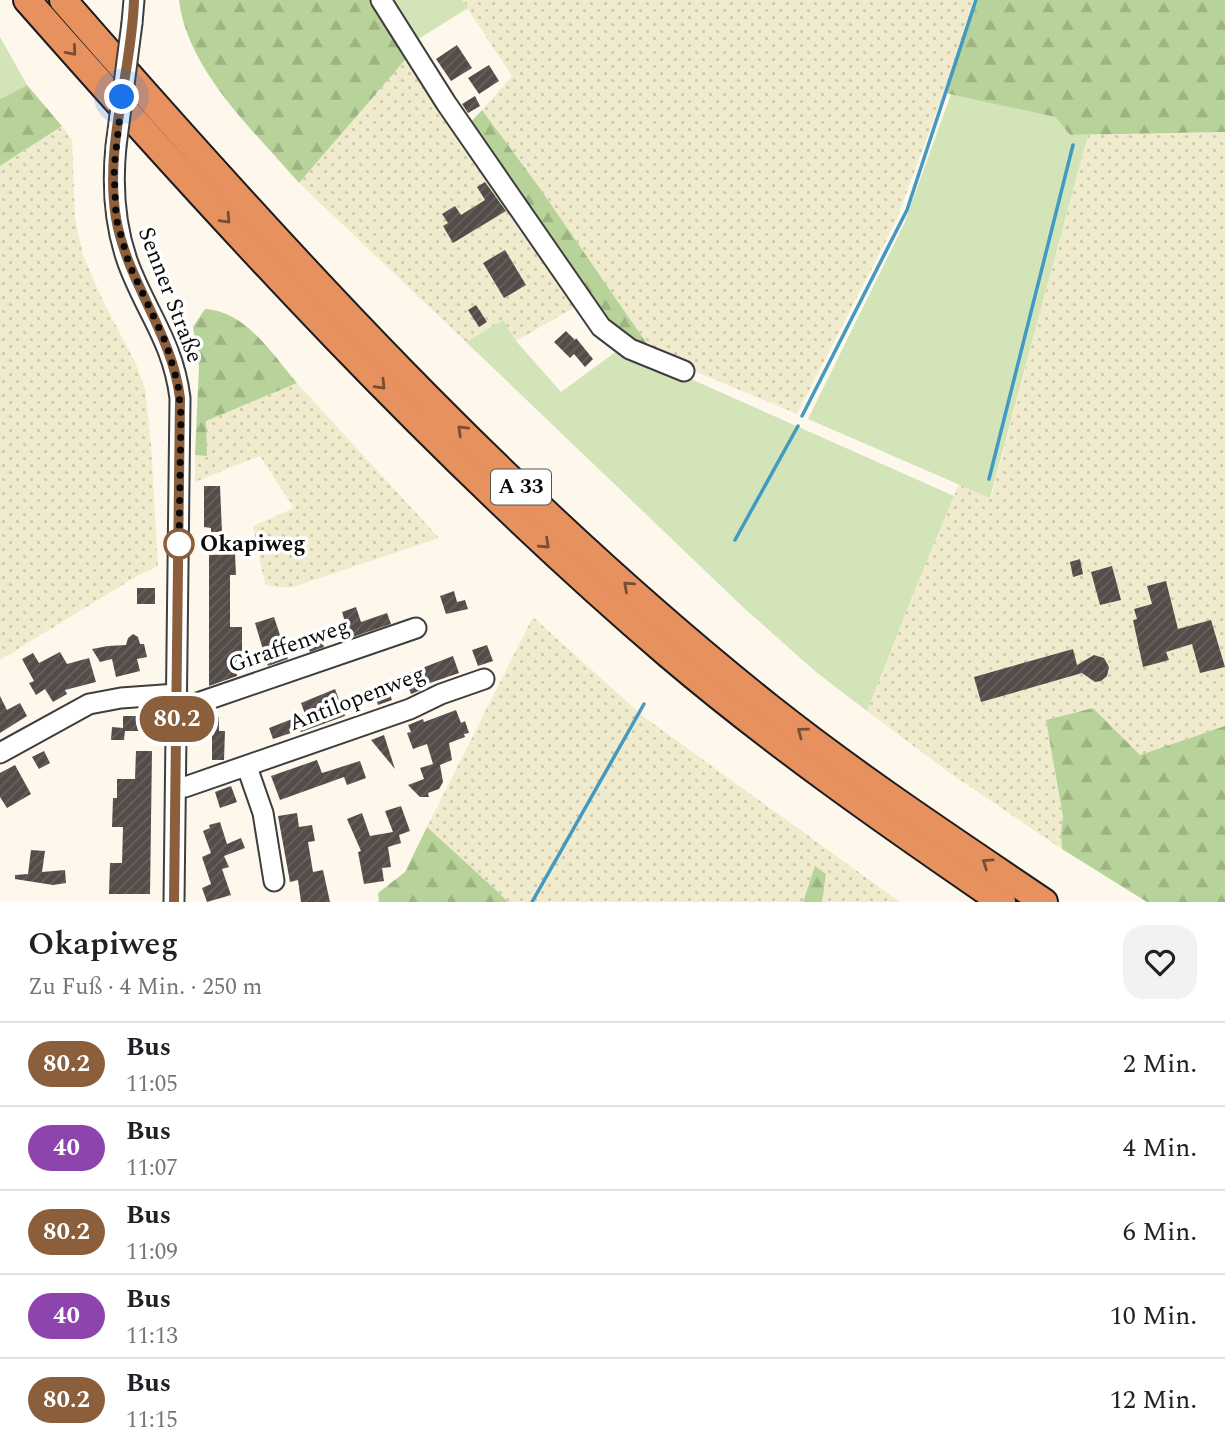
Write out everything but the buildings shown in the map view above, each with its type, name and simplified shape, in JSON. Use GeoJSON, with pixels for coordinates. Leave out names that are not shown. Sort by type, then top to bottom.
{"type":"FeatureCollection","features":[{"type":"Feature","properties":{"kind":"highway","name":"A 33"},"geometry":{"type":"LineString","coordinates":[[27,0],[329,331],[455,459],[548,547],[669,655],[755,725],[853,800],[1002,902]]}},
{"type":"Feature","properties":{"kind":"highway","name":"A 33"},"geometry":{"type":"LineString","coordinates":[[63,0],[200,158],[348,317],[410,381],[564,528],[681,634],[770,708],[865,780],[1044,902]]}},
{"type":"Feature","properties":{"kind":"street","name":"Senner Straße"},"geometry":{"type":"LineString","coordinates":[[134,0],[116,146],[113,193],[121,240],[133,275],[166,343],[180,398],[174,902]]}},
{"type":"Feature","properties":{"kind":"street"},"geometry":{"type":"LineString","coordinates":[[381,0],[446,103],[601,327],[629,349],[684,371]]}},
{"type":"Feature","properties":{"kind":"street","name":"Giraffenweg"},"geometry":{"type":"LineString","coordinates":[[177,701],[186,707],[416,628]]}},
{"type":"Feature","properties":{"kind":"street","name":"Antilopenweg"},"geometry":{"type":"LineString","coordinates":[[176,787],[186,788],[410,709],[441,694],[484,679]]}},
{"type":"Feature","properties":{"kind":"street"},"geometry":{"type":"LineString","coordinates":[[0,753],[89,704],[121,698],[177,701]]}},
{"type":"Feature","properties":{"kind":"street"},"geometry":{"type":"LineString","coordinates":[[247,766],[262,813],[274,881]]}},
{"type":"Feature","properties":{"kind":"shaded area"},"geometry":{"type":"Polygon","coordinates":[[[462,0],[978,0],[896,221],[797,414],[654,354],[539,187],[482,110],[512,76],[462,0]]]}},
{"type":"Feature","properties":{"kind":"shaded area"},"geometry":{"type":"Polygon","coordinates":[[[411,53],[579,305],[516,341],[503,321],[466,342],[299,183],[411,53]]]}},
{"type":"Feature","properties":{"kind":"shaded area"},"geometry":{"type":"Polygon","coordinates":[[[62,126],[72,140],[75,218],[83,255],[145,388],[158,566],[137,576],[0,660],[0,166],[62,126]]]}},
{"type":"Feature","properties":{"kind":"shaded area"},"geometry":{"type":"Polygon","coordinates":[[[1225,132],[1225,726],[1140,755],[1093,708],[1046,720],[1063,818],[1062,849],[951,774],[867,711],[959,484],[991,497],[1088,135],[1225,132]]]}},
{"type":"Feature","properties":{"kind":"shaded area"},"geometry":{"type":"Polygon","coordinates":[[[297,383],[439,538],[290,588],[265,585],[253,526],[294,508],[260,456],[195,482],[195,455],[207,455],[205,421],[297,383]]]}},
{"type":"Feature","properties":{"kind":"shaded area"},"geometry":{"type":"Polygon","coordinates":[[[533,617],[644,717],[900,902],[822,902],[826,874],[815,867],[803,902],[508,902],[427,827],[533,617]]]}},
{"type":"Feature","properties":{"kind":"green space"},"geometry":{"type":"Polygon","coordinates":[[[179,0],[376,0],[411,53],[299,183],[244,121],[209,75],[185,26],[179,0]]]}},
{"type":"Feature","properties":{"kind":"green space"},"geometry":{"type":"Polygon","coordinates":[[[385,0],[462,0],[468,8],[412,43],[385,0]]]}},
{"type":"Feature","properties":{"kind":"green space"},"geometry":{"type":"Polygon","coordinates":[[[978,0],[1225,0],[1225,132],[1070,135],[1055,117],[945,93],[978,0]]]}},
{"type":"Feature","properties":{"kind":"green space"},"geometry":{"type":"Polygon","coordinates":[[[0,37],[27,85],[0,99],[0,37]]]}},
{"type":"Feature","properties":{"kind":"green space"},"geometry":{"type":"Polygon","coordinates":[[[27,85],[62,126],[0,166],[0,99],[27,85]]]}},
{"type":"Feature","properties":{"kind":"green space"},"geometry":{"type":"Polygon","coordinates":[[[951,94],[1055,117],[1070,135],[1088,135],[990,498],[808,419],[904,224],[951,94]]]}},
{"type":"Feature","properties":{"kind":"green space"},"geometry":{"type":"Polygon","coordinates":[[[482,110],[539,187],[654,354],[617,337],[467,126],[482,110]]]}},
{"type":"Feature","properties":{"kind":"green space"},"geometry":{"type":"Polygon","coordinates":[[[205,309],[233,317],[246,326],[268,347],[297,383],[206,421],[207,456],[195,455],[199,366],[193,327],[205,309]]]}},
{"type":"Feature","properties":{"kind":"green space"},"geometry":{"type":"Polygon","coordinates":[[[503,320],[516,341],[561,392],[621,348],[954,496],[867,711],[816,672],[745,609],[466,342],[503,320]]]}},
{"type":"Feature","properties":{"kind":"green space"},"geometry":{"type":"Polygon","coordinates":[[[1093,708],[1140,755],[1225,726],[1225,902],[1147,902],[1062,849],[1063,817],[1046,720],[1093,708]]]}},
{"type":"Feature","properties":{"kind":"green space"},"geometry":{"type":"Polygon","coordinates":[[[427,827],[508,902],[379,902],[378,893],[405,872],[427,827]]]}},
{"type":"Feature","properties":{"kind":"green space"},"geometry":{"type":"Polygon","coordinates":[[[815,866],[826,874],[822,902],[803,902],[815,866]]]}},
{"type":"Feature","properties":{"kind":"waterway"},"geometry":{"type":"LineString","coordinates":[[802,416],[907,210],[976,0]]}},
{"type":"Feature","properties":{"kind":"waterway"},"geometry":{"type":"LineString","coordinates":[[989,479],[1073,145]]}},
{"type":"Feature","properties":{"kind":"waterway"},"geometry":{"type":"LineString","coordinates":[[735,540],[798,426]]}},
{"type":"Feature","properties":{"kind":"waterway"},"geometry":{"type":"LineString","coordinates":[[532,902],[644,704]]}},
{"type":"Feature","properties":{"kind":"bus line","name":"80.2"},"geometry":{"type":"LineString","coordinates":[[134,0],[116,146],[113,193],[121,240],[133,275],[166,343],[180,398],[174,902]]}},
{"type":"Feature","properties":{"kind":"place","name":"Okapiweg"},"geometry":{"type":"Point","coordinates":[179,544]}},
{"type":"Feature","properties":{"kind":"route"},"geometry":{"type":"LineString","coordinates":[[122,97],[114,168],[116,218],[133,275],[166,343],[178,384],[181,415],[179,544]]}}]}
